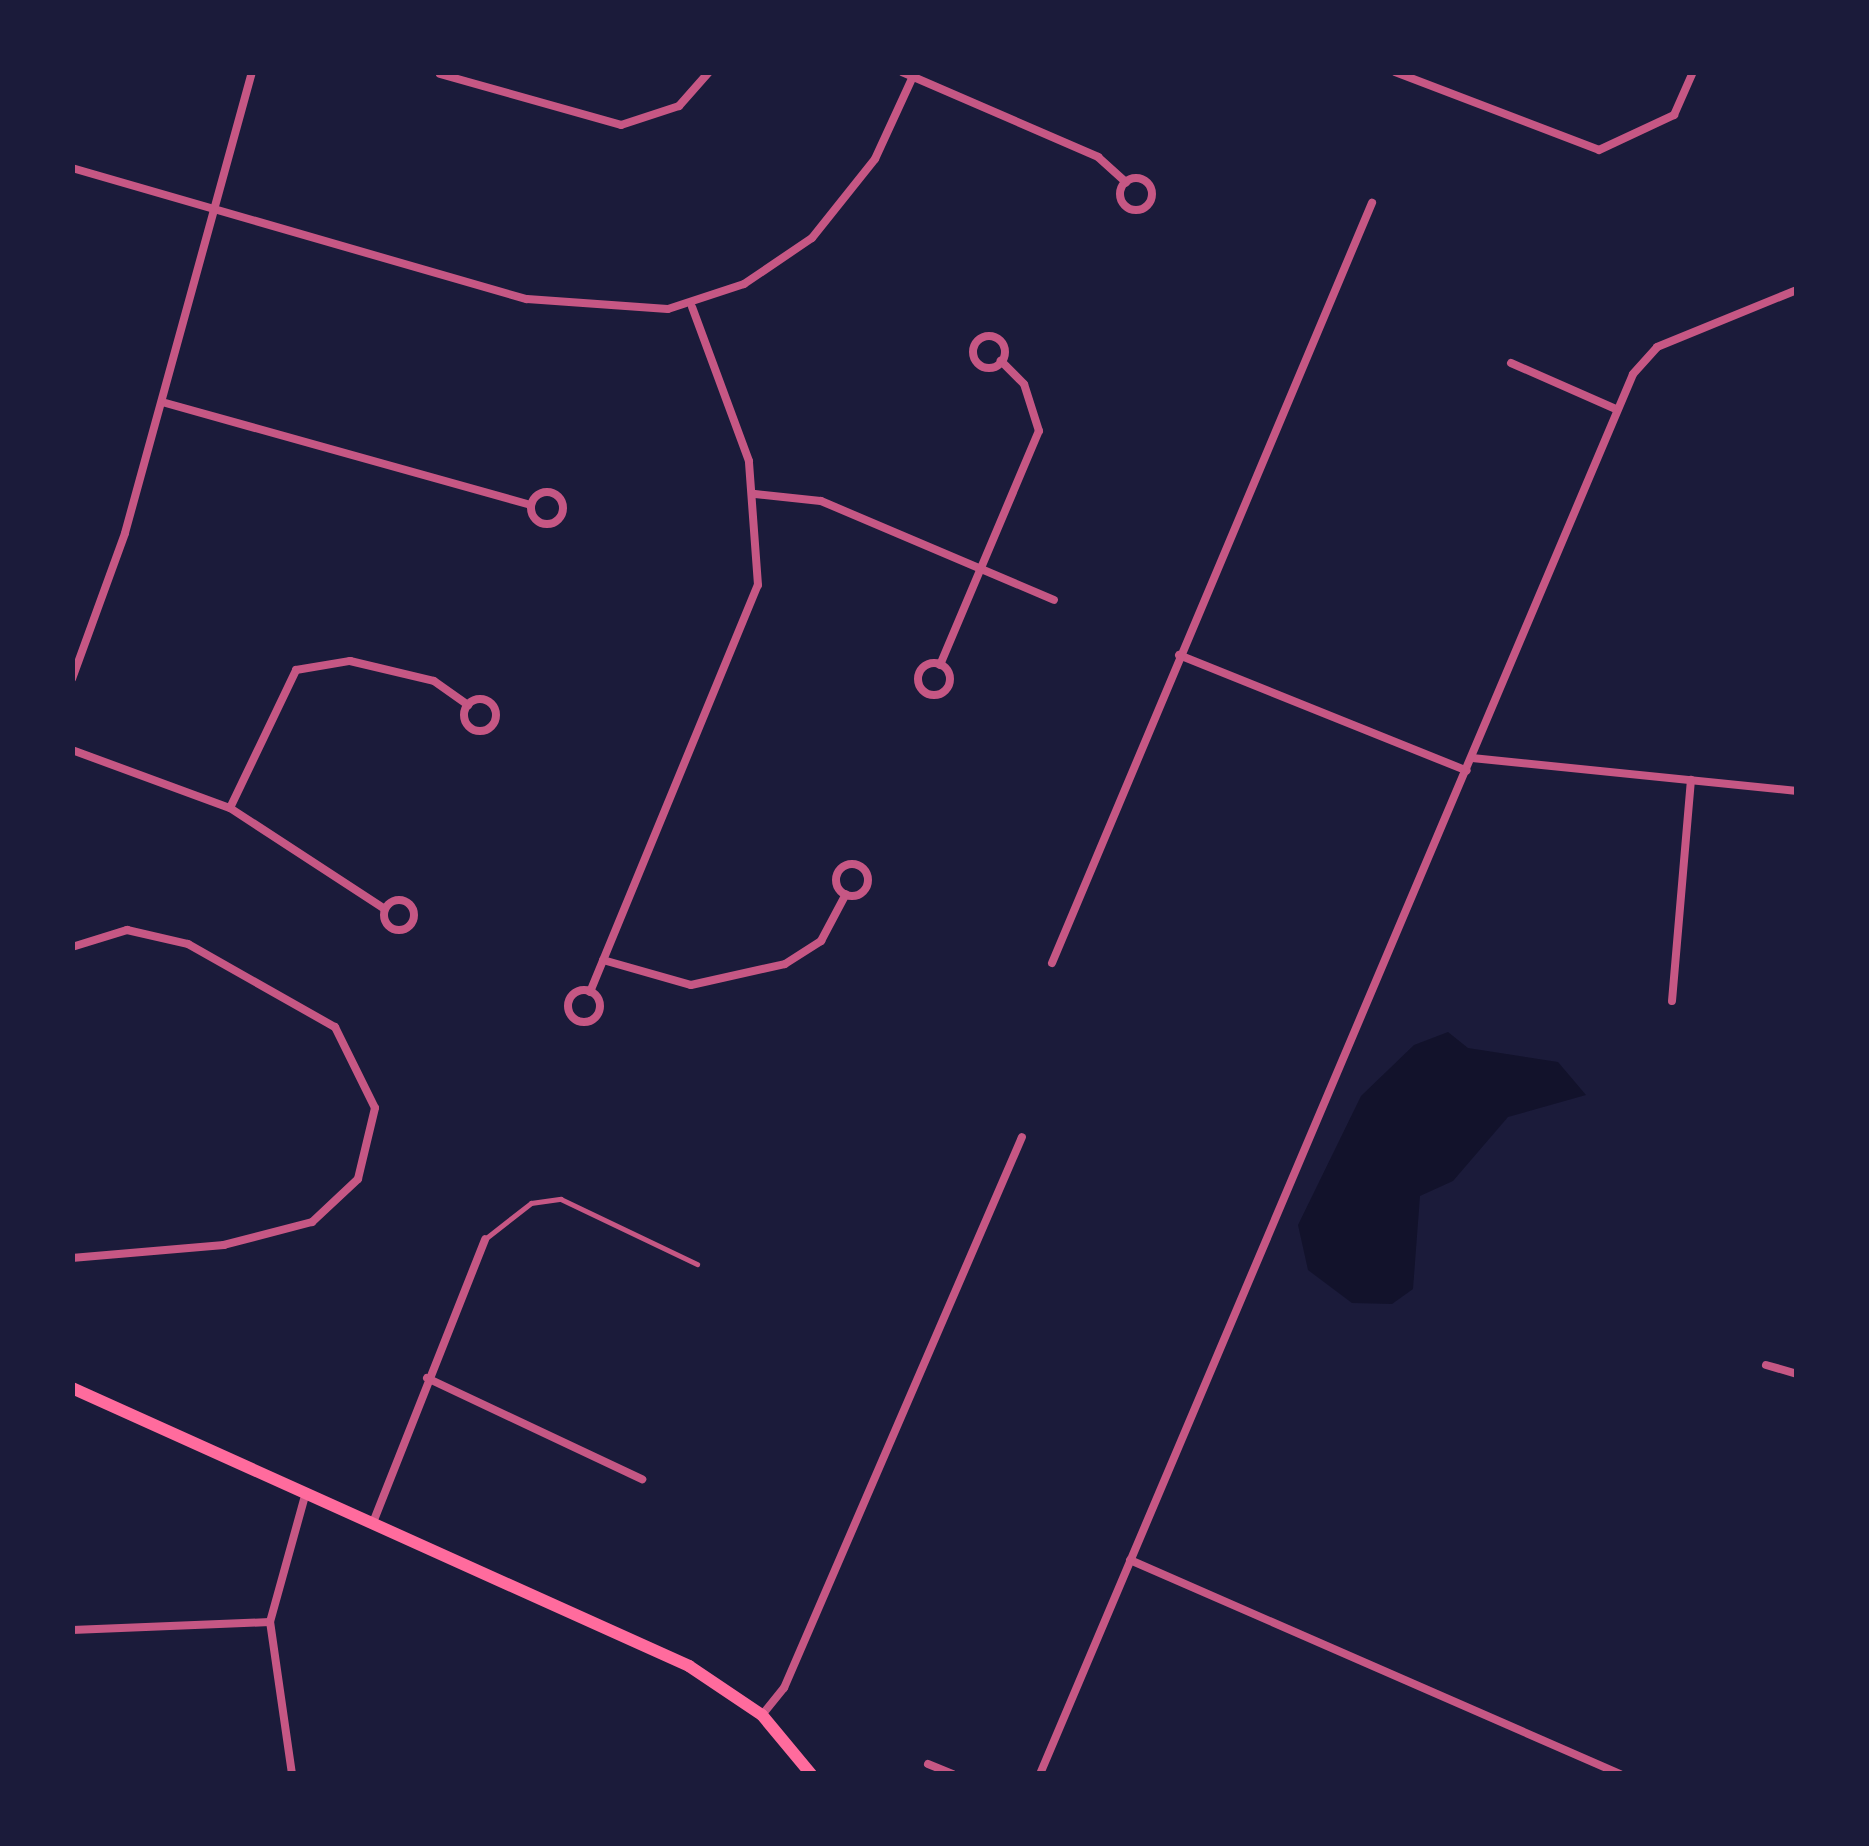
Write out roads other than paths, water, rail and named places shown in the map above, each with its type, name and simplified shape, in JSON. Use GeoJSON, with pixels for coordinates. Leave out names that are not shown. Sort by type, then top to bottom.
{"type":"FeatureCollection","features":[{"type":"Feature","properties":{"kind":"main road"},"geometry":{"type":"LineString","coordinates":[[72,1388],[374,1520],[689,1666],[762,1715],[811,1774]]}},
{"type":"Feature","properties":{"kind":"street"},"geometry":{"type":"LineString","coordinates":[[72,679],[162,402],[252,72]]}},
{"type":"Feature","properties":{"kind":"street"},"geometry":{"type":"LineString","coordinates":[[440,74],[621,125],[679,106],[709,72]]}},
{"type":"Feature","properties":{"kind":"street"},"geometry":{"type":"LineString","coordinates":[[902,72],[1098,157],[1126,182],[1146,182],[1146,206],[1123,204],[1126,182]]}},
{"type":"Feature","properties":{"kind":"street"},"geometry":{"type":"LineString","coordinates":[[1395,72],[1599,150],[1674,115],[1693,72]]}},
{"type":"Feature","properties":{"kind":"street"},"geometry":{"type":"LineString","coordinates":[[72,168],[564,307],[692,307],[761,274],[827,223],[875,158],[914,74]]}},
{"type":"Feature","properties":{"kind":"street"},"geometry":{"type":"LineString","coordinates":[[1052,963],[1372,203]]}},
{"type":"Feature","properties":{"kind":"street"},"geometry":{"type":"LineString","coordinates":[[1040,1774],[1616,409],[1643,359],[1797,290]]}},
{"type":"Feature","properties":{"kind":"street"},"geometry":{"type":"LineString","coordinates":[[590,992],[600,1009],[580,1022],[569,1001],[590,992],[754,602],[755,494],[692,307]]}},
{"type":"Feature","properties":{"kind":"street"},"geometry":{"type":"LineString","coordinates":[[940,665],[922,670],[926,693],[948,687],[940,665],[1039,430],[1024,384],[1001,361],[999,340],[976,342],[980,365],[1001,361]]}},
{"type":"Feature","properties":{"kind":"street"},"geometry":{"type":"LineString","coordinates":[[1510,363],[1616,409]]}},
{"type":"Feature","properties":{"kind":"street"},"geometry":{"type":"LineString","coordinates":[[162,402],[532,505],[543,523],[562,510],[548,492],[532,505]]}},
{"type":"Feature","properties":{"kind":"street"},"geometry":{"type":"LineString","coordinates":[[755,494],[821,501],[1054,600]]}},
{"type":"Feature","properties":{"kind":"street"},"geometry":{"type":"LineString","coordinates":[[1179,655],[1467,771]]}},
{"type":"Feature","properties":{"kind":"street"},"geometry":{"type":"LineString","coordinates":[[230,808],[296,670],[350,661],[434,681],[468,705],[471,728],[494,722],[486,700],[468,705]]}},
{"type":"Feature","properties":{"kind":"street"},"geometry":{"type":"LineString","coordinates":[[72,750],[230,808],[386,909],[391,928],[413,923],[406,901],[386,909]]}},
{"type":"Feature","properties":{"kind":"street"},"geometry":{"type":"LineString","coordinates":[[1472,758],[1797,791]]}},
{"type":"Feature","properties":{"kind":"street"},"geometry":{"type":"LineString","coordinates":[[1672,1001],[1691,780]]}},
{"type":"Feature","properties":{"kind":"street"},"geometry":{"type":"LineString","coordinates":[[603,960],[691,985],[785,964],[821,941],[846,894],[866,887],[859,866],[837,875],[846,894]]}},
{"type":"Feature","properties":{"kind":"street"},"geometry":{"type":"LineString","coordinates":[[72,947],[127,930],[188,944],[335,1027],[375,1108],[358,1178],[312,1222],[224,1245],[72,1258]]}},
{"type":"Feature","properties":{"kind":"street"},"geometry":{"type":"LineString","coordinates":[[762,1715],[784,1688],[1022,1137]]}},
{"type":"Feature","properties":{"kind":"street"},"geometry":{"type":"LineString","coordinates":[[374,1520],[485,1239]]}},
{"type":"Feature","properties":{"kind":"street"},"geometry":{"type":"LineString","coordinates":[[1766,1365],[1797,1373]]}},
{"type":"Feature","properties":{"kind":"street"},"geometry":{"type":"LineString","coordinates":[[427,1378],[641,1479]]}},
{"type":"Feature","properties":{"kind":"street"},"geometry":{"type":"LineString","coordinates":[[292,1774],[270,1622],[307,1491]]}},
{"type":"Feature","properties":{"kind":"street"},"geometry":{"type":"LineString","coordinates":[[1130,1561],[1620,1774]]}},
{"type":"Feature","properties":{"kind":"street"},"geometry":{"type":"LineString","coordinates":[[72,1630],[270,1622]]}},
{"type":"Feature","properties":{"kind":"street"},"geometry":{"type":"LineString","coordinates":[[928,1764],[953,1774]]}},
{"type":"Feature","properties":{"kind":"lane"},"geometry":{"type":"LineString","coordinates":[[485,1239],[531,1203],[562,1199],[698,1264]]}}]}
